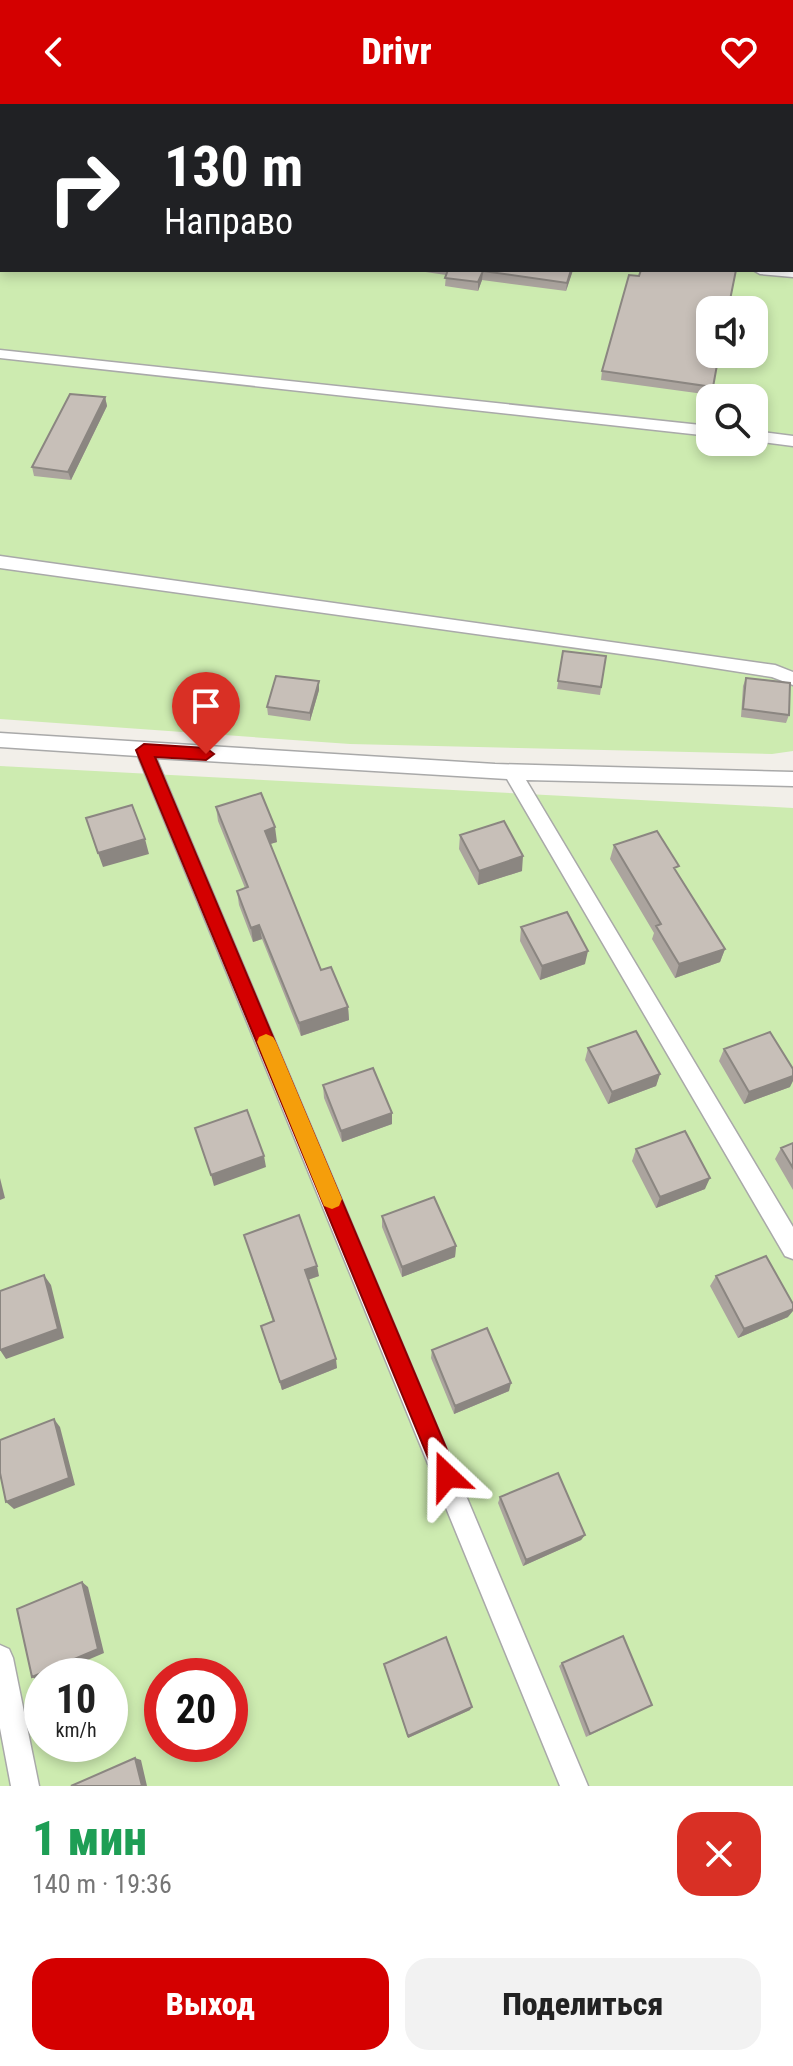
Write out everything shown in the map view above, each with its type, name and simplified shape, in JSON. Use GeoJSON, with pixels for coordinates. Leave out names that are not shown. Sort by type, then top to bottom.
{"type":"FeatureCollection","features":[{"type":"Feature","properties":{"kind":"lane"},"geometry":{"type":"LineString","coordinates":[[0,354],[696,429]]}},
{"type":"Feature","properties":{"kind":"lane"},"geometry":{"type":"LineString","coordinates":[[768,438],[793,441]]}},
{"type":"Feature","properties":{"kind":"lane"},"geometry":{"type":"LineString","coordinates":[[0,562],[657,653],[775,671],[793,679]]}},
{"type":"Feature","properties":{"kind":"lane"},"geometry":{"type":"LineString","coordinates":[[0,740],[512,772],[793,779]]}},
{"type":"Feature","properties":{"kind":"lane"},"geometry":{"type":"LineString","coordinates":[[144,750],[574,1786]]}},
{"type":"Feature","properties":{"kind":"lane"},"geometry":{"type":"LineString","coordinates":[[512,772],[793,1248]]}},
{"type":"Feature","properties":{"kind":"lane"},"geometry":{"type":"LineString","coordinates":[[0,1658],[25,1786]]}},
{"type":"Feature","properties":{"kind":"green space"},"geometry":{"type":"Polygon","coordinates":[[[0,272],[793,272],[793,751],[772,754],[350,744],[0,719],[0,272]]]}},
{"type":"Feature","properties":{"kind":"green space"},"geometry":{"type":"Polygon","coordinates":[[[0,766],[793,808],[793,1786],[0,1786],[0,766]]]}},
{"type":"Feature","properties":{"kind":"building"},"geometry":{"type":"Polygon","coordinates":[[[447,272],[483,272],[478,282],[445,278],[447,272]]]}},
{"type":"Feature","properties":{"kind":"building"},"geometry":{"type":"Polygon","coordinates":[[[490,272],[570,272],[567,283],[490,272]]]}},
{"type":"Feature","properties":{"kind":"building"},"geometry":{"type":"Polygon","coordinates":[[[640,272],[736,272],[731,296],[696,296],[696,368],[716,368],[714,384],[696,385],[602,371],[629,275],[639,276],[640,272]]]}},
{"type":"Feature","properties":{"kind":"building"},"geometry":{"type":"Polygon","coordinates":[[[70,394],[105,397],[68,472],[32,467],[70,394]]]}},
{"type":"Feature","properties":{"kind":"building"},"geometry":{"type":"Polygon","coordinates":[[[563,651],[606,656],[601,687],[558,681],[563,651]]]}},
{"type":"Feature","properties":{"kind":"building"},"geometry":{"type":"Polygon","coordinates":[[[276,676],[319,681],[310,713],[267,707],[276,676]]]}},
{"type":"Feature","properties":{"kind":"building"},"geometry":{"type":"Polygon","coordinates":[[[746,678],[790,683],[789,715],[743,709],[746,678]]]}},
{"type":"Feature","properties":{"kind":"building"},"geometry":{"type":"Polygon","coordinates":[[[261,793],[275,827],[265,831],[321,970],[331,967],[348,1007],[299,1023],[259,925],[251,928],[237,891],[248,887],[216,807],[261,793]]]}},
{"type":"Feature","properties":{"kind":"building"},"geometry":{"type":"Polygon","coordinates":[[[132,805],[145,839],[98,853],[86,818],[132,805]]]}},
{"type":"Feature","properties":{"kind":"building"},"geometry":{"type":"Polygon","coordinates":[[[504,821],[523,856],[479,871],[460,835],[504,821]]]}},
{"type":"Feature","properties":{"kind":"building"},"geometry":{"type":"Polygon","coordinates":[[[657,831],[679,866],[674,868],[725,949],[679,964],[656,926],[661,924],[614,845],[657,831]]]}},
{"type":"Feature","properties":{"kind":"building"},"geometry":{"type":"Polygon","coordinates":[[[567,912],[588,951],[542,966],[521,927],[567,912]]]}},
{"type":"Feature","properties":{"kind":"building"},"geometry":{"type":"Polygon","coordinates":[[[636,1031],[660,1074],[612,1092],[588,1048],[636,1031]]]}},
{"type":"Feature","properties":{"kind":"building"},"geometry":{"type":"Polygon","coordinates":[[[770,1032],[793,1069],[793,1076],[749,1092],[724,1049],[770,1032]]]}},
{"type":"Feature","properties":{"kind":"building"},"geometry":{"type":"Polygon","coordinates":[[[373,1068],[392,1113],[341,1131],[323,1085],[373,1068]]]}},
{"type":"Feature","properties":{"kind":"building"},"geometry":{"type":"Polygon","coordinates":[[[247,1110],[264,1156],[211,1175],[195,1128],[247,1110]]]}},
{"type":"Feature","properties":{"kind":"building"},"geometry":{"type":"Polygon","coordinates":[[[685,1131],[710,1178],[660,1197],[636,1149],[685,1131]]]}},
{"type":"Feature","properties":{"kind":"building"},"geometry":{"type":"Polygon","coordinates":[[[793,1143],[793,1168],[781,1148],[793,1143]]]}},
{"type":"Feature","properties":{"kind":"building"},"geometry":{"type":"Polygon","coordinates":[[[434,1197],[456,1246],[402,1267],[382,1216],[434,1197]]]}},
{"type":"Feature","properties":{"kind":"building"},"geometry":{"type":"Polygon","coordinates":[[[299,1215],[317,1266],[305,1270],[336,1359],[280,1382],[261,1326],[274,1321],[244,1235],[299,1215]]]}},
{"type":"Feature","properties":{"kind":"building"},"geometry":{"type":"Polygon","coordinates":[[[766,1256],[793,1309],[744,1329],[716,1276],[766,1256]]]}},
{"type":"Feature","properties":{"kind":"building"},"geometry":{"type":"Polygon","coordinates":[[[44,1275],[58,1329],[0,1350],[0,1291],[44,1275]]]}},
{"type":"Feature","properties":{"kind":"building"},"geometry":{"type":"Polygon","coordinates":[[[487,1328],[511,1383],[455,1406],[432,1350],[487,1328]]]}},
{"type":"Feature","properties":{"kind":"building"},"geometry":{"type":"Polygon","coordinates":[[[54,1419],[69,1478],[6,1502],[0,1473],[0,1440],[54,1419]]]}},
{"type":"Feature","properties":{"kind":"building"},"geometry":{"type":"Polygon","coordinates":[[[558,1473],[585,1535],[526,1560],[500,1497],[558,1473]]]}},
{"type":"Feature","properties":{"kind":"building"},"geometry":{"type":"Polygon","coordinates":[[[82,1582],[98,1649],[77,1658],[28,1658],[17,1609],[82,1582]]]}},
{"type":"Feature","properties":{"kind":"building"},"geometry":{"type":"Polygon","coordinates":[[[623,1636],[652,1705],[590,1734],[562,1663],[623,1636]]]}},
{"type":"Feature","properties":{"kind":"building"},"geometry":{"type":"Polygon","coordinates":[[[446,1637],[472,1707],[408,1736],[384,1664],[446,1637]]]}},
{"type":"Feature","properties":{"kind":"building"},"geometry":{"type":"Polygon","coordinates":[[[135,1758],[142,1786],[71,1786],[128,1762],[135,1758]]]}},
{"type":"Feature","properties":{"kind":"slow traffic"},"geometry":{"type":"LineString","coordinates":[[266,1042],[332,1199]]}},
{"type":"Feature","properties":{"kind":"route"},"geometry":{"type":"LineString","coordinates":[[206,754],[144,750],[447,1476]]}}]}
